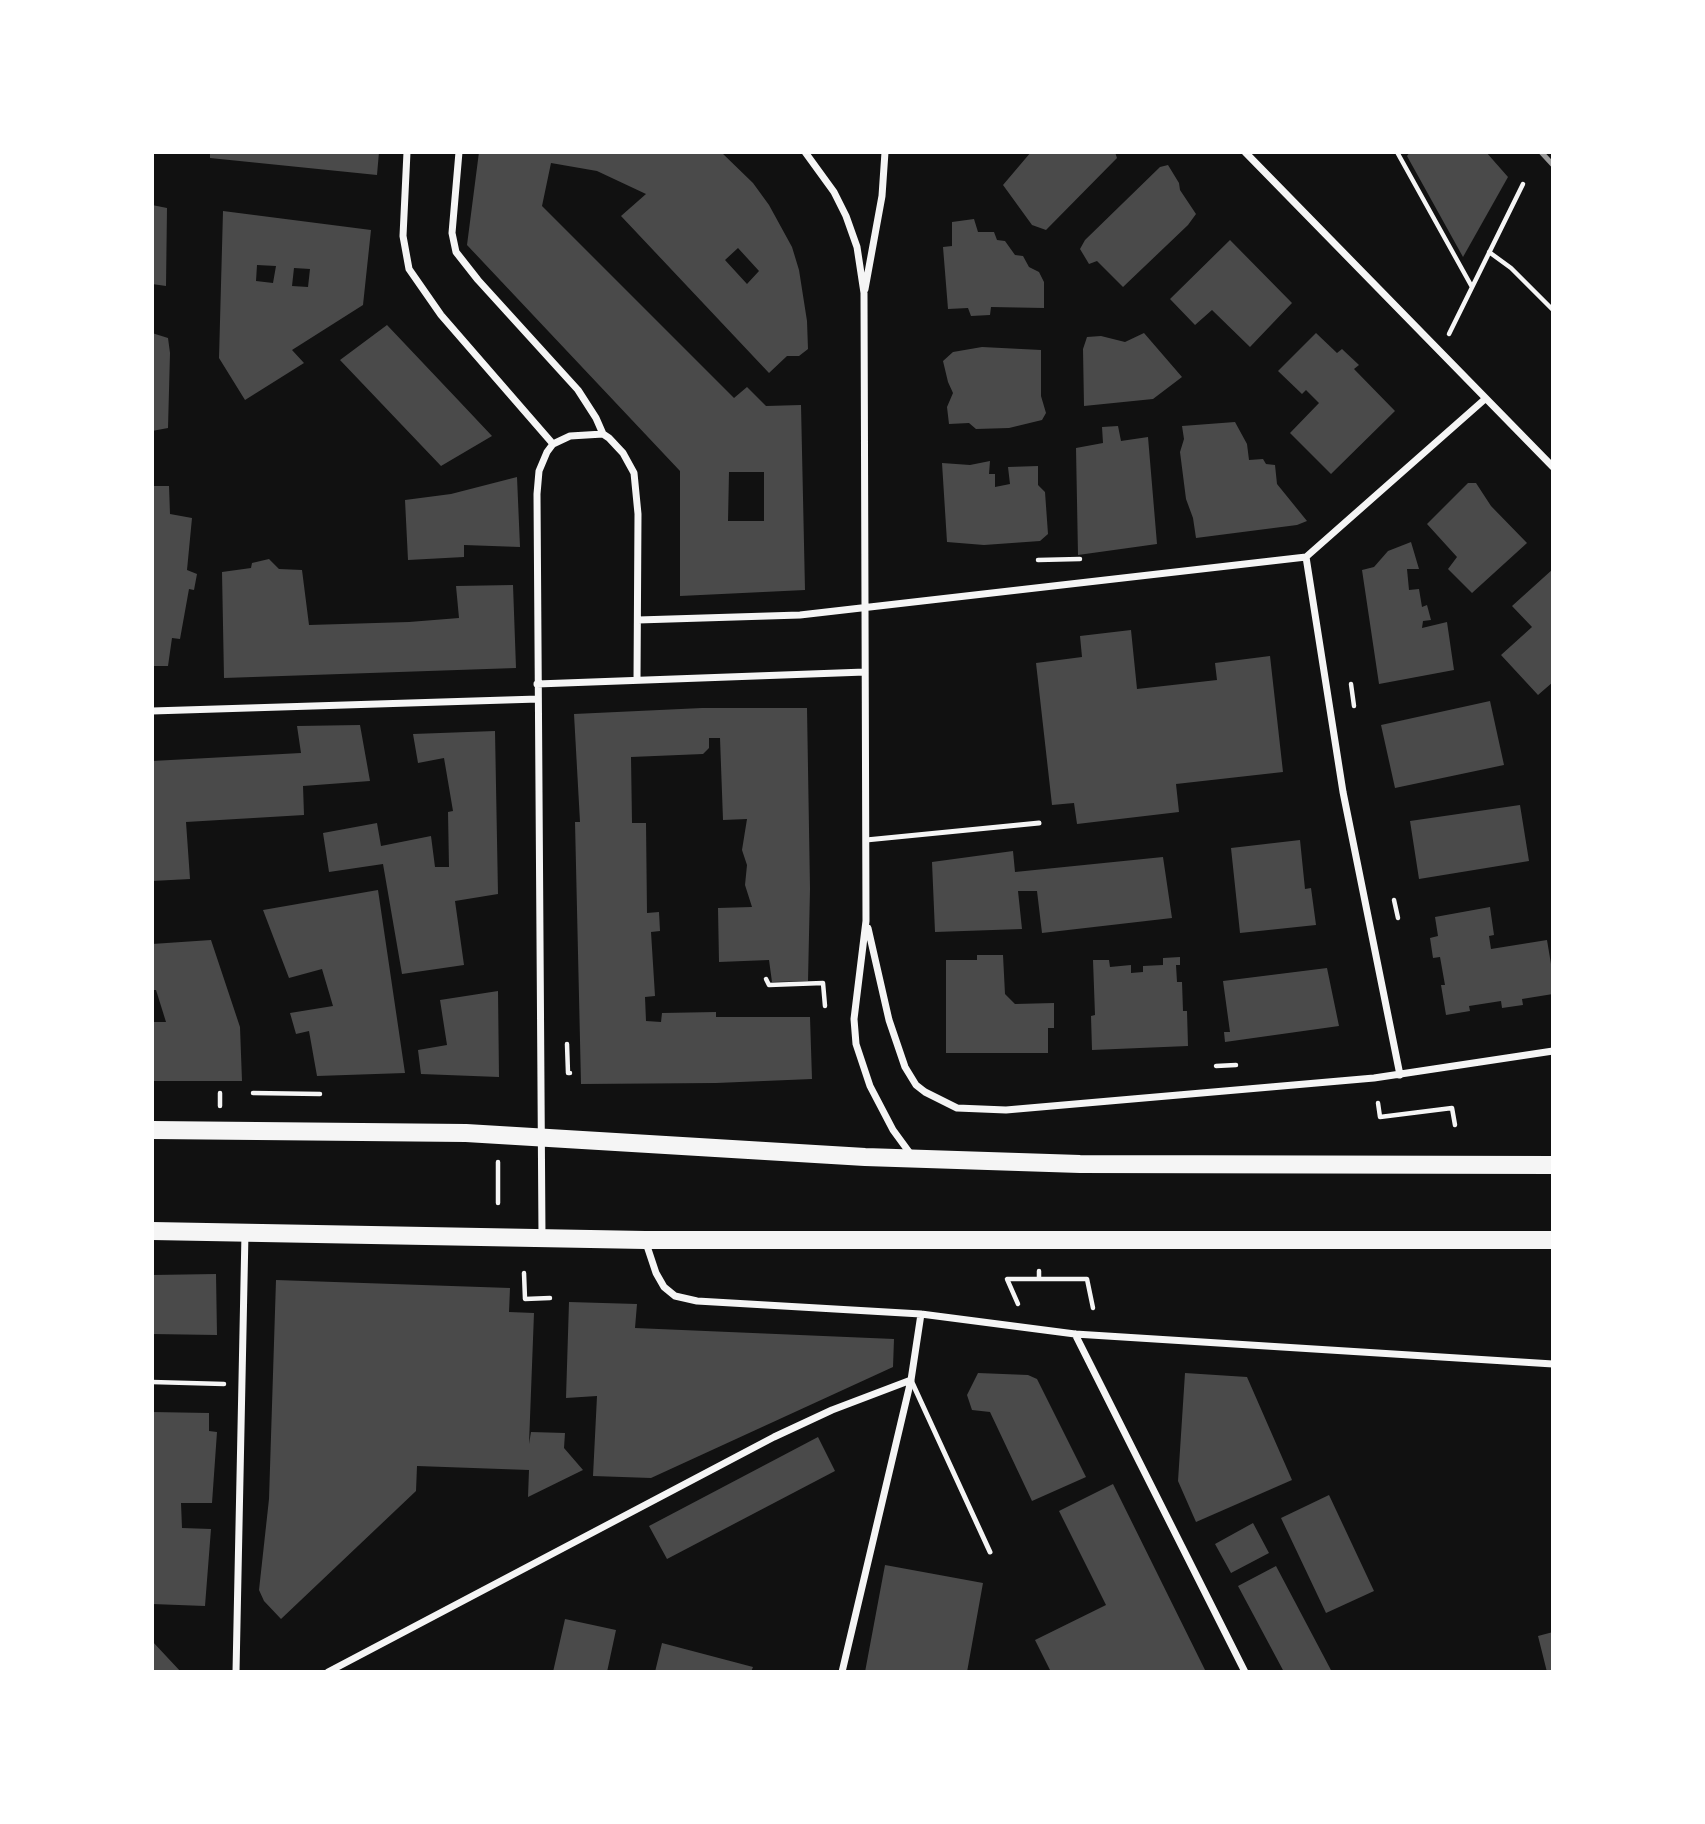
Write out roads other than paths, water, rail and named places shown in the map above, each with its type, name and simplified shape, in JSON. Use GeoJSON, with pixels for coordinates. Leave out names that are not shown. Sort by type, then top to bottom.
{"type":"FeatureCollection","features":[{"type":"Feature","properties":{"kind":"main road"},"geometry":{"type":"LineString","coordinates":[[152,1130],[467,1133],[914,1160],[1080,1164],[1553,1164]]}},
{"type":"Feature","properties":{"kind":"main road"},"geometry":{"type":"LineString","coordinates":[[152,1231],[645,1240],[1553,1240]]}},
{"type":"Feature","properties":{"kind":"street"},"geometry":{"type":"LineString","coordinates":[[407,152],[403,236],[409,270],[441,315],[553,444]]}},
{"type":"Feature","properties":{"kind":"street"},"geometry":{"type":"LineString","coordinates":[[459,152],[452,233],[457,252],[478,280],[578,390],[603,434],[617,444],[634,474],[637,680]]}},
{"type":"Feature","properties":{"kind":"street"},"geometry":{"type":"LineString","coordinates":[[805,152],[834,192],[846,216],[857,247],[864,293],[866,920],[854,1019],[856,1044],[870,1086],[893,1130],[914,1160]]}},
{"type":"Feature","properties":{"kind":"street"},"geometry":{"type":"LineString","coordinates":[[864,293],[881,196],[885,152]]}},
{"type":"Feature","properties":{"kind":"street"},"geometry":{"type":"LineString","coordinates":[[1245,152],[1553,467]]}},
{"type":"Feature","properties":{"kind":"street"},"geometry":{"type":"LineString","coordinates":[[638,620],[800,615],[1306,557],[1485,399]]}},
{"type":"Feature","properties":{"kind":"street"},"geometry":{"type":"LineString","coordinates":[[542,1237],[537,482],[542,462],[553,444],[581,434],[603,434]]}},
{"type":"Feature","properties":{"kind":"street"},"geometry":{"type":"LineString","coordinates":[[1306,557],[1343,792],[1400,1076]]}},
{"type":"Feature","properties":{"kind":"street"},"geometry":{"type":"LineString","coordinates":[[537,684],[865,671]]}},
{"type":"Feature","properties":{"kind":"street"},"geometry":{"type":"LineString","coordinates":[[152,711],[538,698]]}},
{"type":"Feature","properties":{"kind":"street"},"geometry":{"type":"LineString","coordinates":[[866,920],[900,1056],[911,1078],[925,1092],[957,1108],[989,1110],[1171,1097],[1400,1076],[1553,1051]]}},
{"type":"Feature","properties":{"kind":"street"},"geometry":{"type":"LineString","coordinates":[[236,1672],[245,1233]]}},
{"type":"Feature","properties":{"kind":"street"},"geometry":{"type":"LineString","coordinates":[[645,1240],[659,1280],[674,1296],[684,1299],[921,1314],[1075,1334],[1553,1364]]}},
{"type":"Feature","properties":{"kind":"street"},"geometry":{"type":"LineString","coordinates":[[842,1672],[911,1380],[921,1314]]}},
{"type":"Feature","properties":{"kind":"street"},"geometry":{"type":"LineString","coordinates":[[1075,1334],[1245,1672]]}},
{"type":"Feature","properties":{"kind":"street"},"geometry":{"type":"LineString","coordinates":[[328,1672],[774,1437],[832,1410],[911,1380]]}},
{"type":"Feature","properties":{"kind":"lane"},"geometry":{"type":"LineString","coordinates":[[866,840],[1040,823]]}},
{"type":"Feature","properties":{"kind":"lane"},"geometry":{"type":"LineString","coordinates":[[911,1380],[990,1552]]}},
{"type":"Feature","properties":{"kind":"railway"},"geometry":{"type":"LineString","coordinates":[[1541,152],[1553,165]]}}]}
